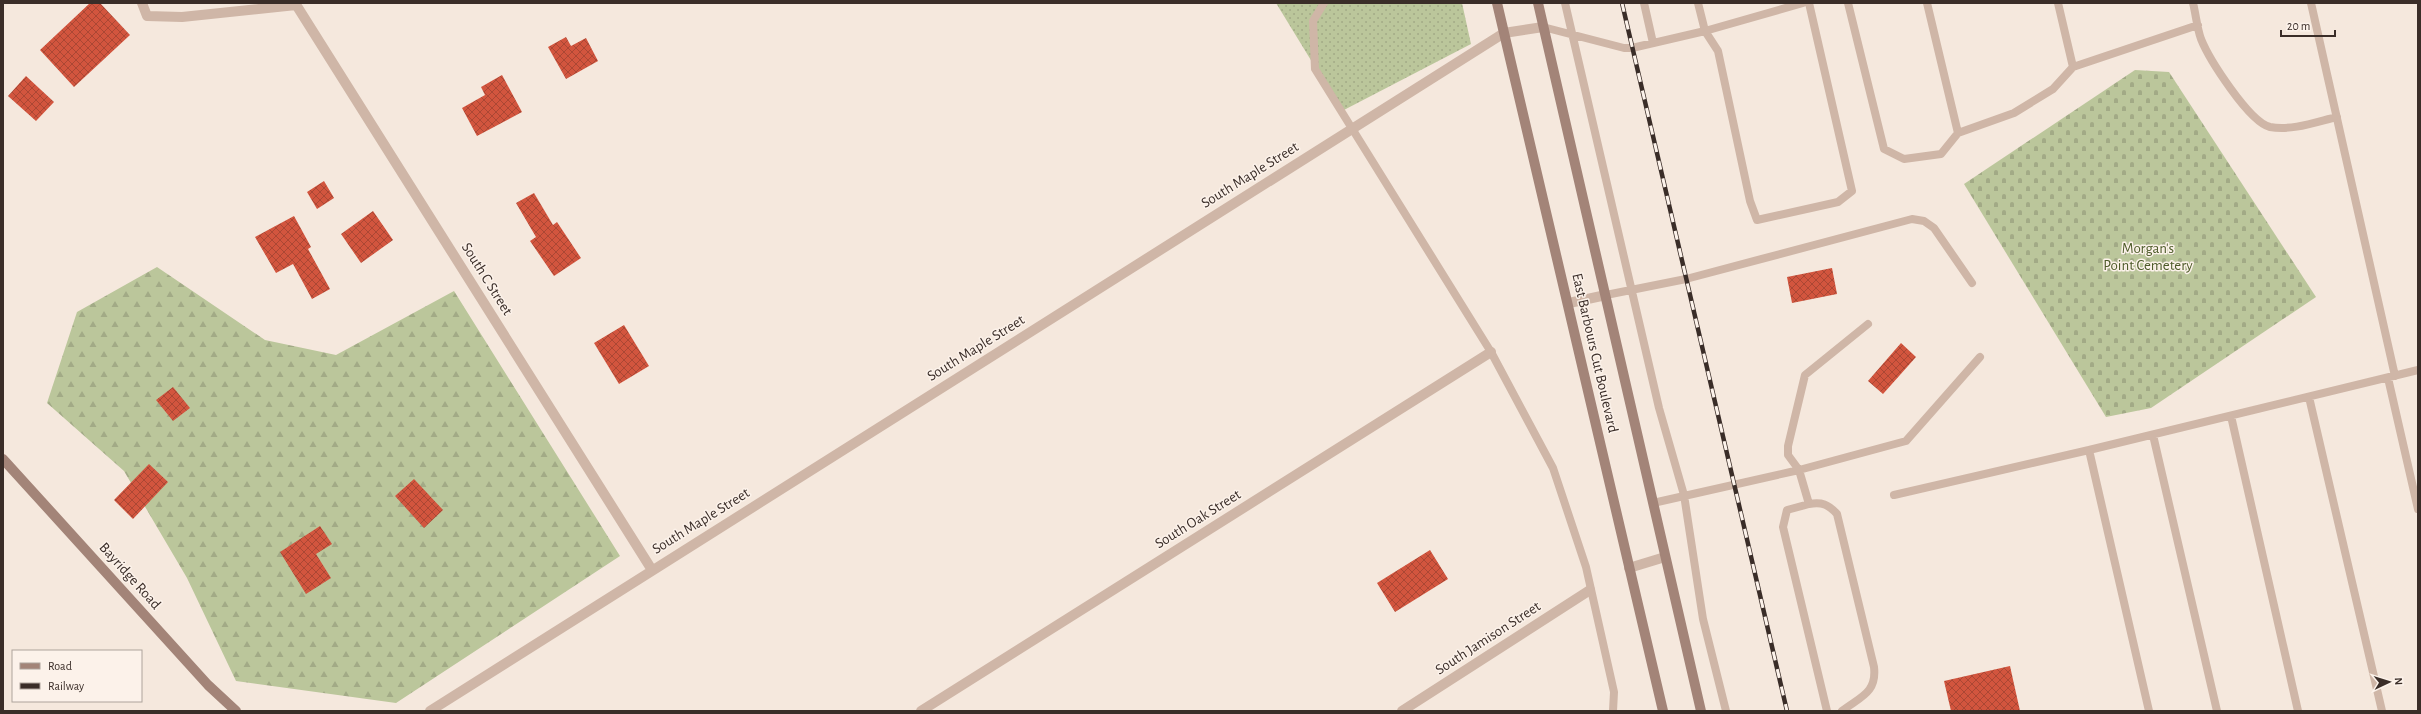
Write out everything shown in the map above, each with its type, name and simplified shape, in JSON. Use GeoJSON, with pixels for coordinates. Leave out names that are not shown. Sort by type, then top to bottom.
{"type":"FeatureCollection","features":[{"type":"Feature","properties":{"kind":"street","name":"South C Street"},"geometry":{"type":"LineString","coordinates":[[142,3],[147,16],[182,17],[295,4],[652,570]]}},
{"type":"Feature","properties":{"kind":"street","name":"East Barbours Cut Boulevard"},"geometry":{"type":"LineString","coordinates":[[1497,3],[1663,711]]}},
{"type":"Feature","properties":{"kind":"street","name":"East Barbours Cut Boulevard"},"geometry":{"type":"LineString","coordinates":[[1538,3],[1701,711]]}},
{"type":"Feature","properties":{"kind":"street","name":"South Maple Street"},"geometry":{"type":"LineString","coordinates":[[430,711],[1504,33],[1543,27]]}},
{"type":"Feature","properties":{"kind":"street"},"geometry":{"type":"LineString","coordinates":[[1568,303],[1606,295]]}},
{"type":"Feature","properties":{"kind":"street","name":"South Oak Street"},"geometry":{"type":"LineString","coordinates":[[921,711],[1491,352]]}},
{"type":"Feature","properties":{"kind":"street","name":"Bayridge Road"},"geometry":{"type":"LineString","coordinates":[[3,459],[208,685],[236,711]]}},
{"type":"Feature","properties":{"kind":"street"},"geometry":{"type":"LineString","coordinates":[[1629,568],[1665,557]]}},
{"type":"Feature","properties":{"kind":"street","name":"South Jamison Street"},"geometry":{"type":"LineString","coordinates":[[1402,711],[1590,590]]}},
{"type":"Feature","properties":{"kind":"lane"},"geometry":{"type":"LineString","coordinates":[[1324,3],[1313,21],[1315,69],[1491,352],[1553,468],[1586,567],[1614,692],[1612,711]]}},
{"type":"Feature","properties":{"kind":"lane"},"geometry":{"type":"LineString","coordinates":[[1565,3],[1659,408],[1684,495],[1703,619],[1726,711]]}},
{"type":"Feature","properties":{"kind":"lane"},"geometry":{"type":"LineString","coordinates":[[1644,3],[1653,43]]}},
{"type":"Feature","properties":{"kind":"lane"},"geometry":{"type":"LineString","coordinates":[[1698,3],[1705,31],[1718,51],[1750,200],[1757,220],[1838,202],[1852,191],[1809,3]]}},
{"type":"Feature","properties":{"kind":"lane"},"geometry":{"type":"LineString","coordinates":[[1543,27],[1624,48],[1705,31],[1803,3]]}},
{"type":"Feature","properties":{"kind":"lane"},"geometry":{"type":"LineString","coordinates":[[1848,3],[1884,149],[1904,158],[1941,154],[1958,133],[2014,113],[2053,90],[2073,67],[2198,25]]}},
{"type":"Feature","properties":{"kind":"lane"},"geometry":{"type":"LineString","coordinates":[[1927,3],[1958,133]]}},
{"type":"Feature","properties":{"kind":"lane"},"geometry":{"type":"LineString","coordinates":[[2058,3],[2073,67]]}},
{"type":"Feature","properties":{"kind":"lane"},"geometry":{"type":"LineString","coordinates":[[2193,3],[2201,39],[2218,72],[2245,107],[2269,126],[2291,128],[2337,117]]}},
{"type":"Feature","properties":{"kind":"lane"},"geometry":{"type":"LineString","coordinates":[[2311,3],[2337,117],[2392,377],[2418,509]]}},
{"type":"Feature","properties":{"kind":"lane"},"geometry":{"type":"LineString","coordinates":[[1606,295],[1686,278],[1912,219],[1924,221],[1934,228],[1972,283]]}},
{"type":"Feature","properties":{"kind":"lane"},"geometry":{"type":"LineString","coordinates":[[1809,504],[1799,470],[1788,455],[1788,446],[1805,375],[1868,324]]}},
{"type":"Feature","properties":{"kind":"lane"},"geometry":{"type":"LineString","coordinates":[[1653,503],[1799,470],[1906,441],[1980,357]]}},
{"type":"Feature","properties":{"kind":"lane"},"geometry":{"type":"LineString","coordinates":[[1894,495],[2153,435],[2418,370]]}},
{"type":"Feature","properties":{"kind":"lane"},"geometry":{"type":"LineString","coordinates":[[2309,397],[2382,711]]}},
{"type":"Feature","properties":{"kind":"lane"},"geometry":{"type":"LineString","coordinates":[[2231,416],[2298,711]]}},
{"type":"Feature","properties":{"kind":"lane"},"geometry":{"type":"LineString","coordinates":[[2153,435],[2217,711]]}},
{"type":"Feature","properties":{"kind":"lane"},"geometry":{"type":"LineString","coordinates":[[2089,450],[2149,711]]}},
{"type":"Feature","properties":{"kind":"lane"},"geometry":{"type":"LineString","coordinates":[[1827,711],[1783,527],[1787,510],[1809,504],[1820,503],[1829,505],[1838,514],[1874,667],[1875,680],[1870,690],[1842,711]]}},
{"type":"Feature","properties":{"kind":"green space"},"geometry":{"type":"Polygon","coordinates":[[[1276,3],[1462,3],[1471,44],[1342,111],[1276,3]]]}},
{"type":"Feature","properties":{"kind":"green space","name":"Morgan's Point Cemetery"},"geometry":{"type":"Polygon","coordinates":[[[2135,70],[2169,72],[2316,297],[2151,408],[2106,417],[1964,184],[2135,70]]]}},
{"type":"Feature","properties":{"kind":"green space"},"geometry":{"type":"Polygon","coordinates":[[[157,267],[265,340],[336,355],[454,291],[620,556],[396,703],[236,681],[187,578],[124,471],[47,403],[77,312],[157,267]]]}},
{"type":"Feature","properties":{"kind":"building"},"geometry":{"type":"Polygon","coordinates":[[[90,3],[100,3],[130,35],[74,87],[40,50],[90,3]]]}},
{"type":"Feature","properties":{"kind":"building"},"geometry":{"type":"Polygon","coordinates":[[[566,37],[571,46],[586,38],[598,61],[566,79],[548,47],[566,37]]]}},
{"type":"Feature","properties":{"kind":"building"},"geometry":{"type":"Polygon","coordinates":[[[502,75],[522,112],[477,136],[462,108],[485,95],[481,87],[502,75]]]}},
{"type":"Feature","properties":{"kind":"building"},"geometry":{"type":"Polygon","coordinates":[[[26,76],[54,102],[36,121],[8,96],[26,76]]]}},
{"type":"Feature","properties":{"kind":"building"},"geometry":{"type":"Polygon","coordinates":[[[324,181],[334,198],[317,209],[307,192],[324,181]]]}},
{"type":"Feature","properties":{"kind":"building"},"geometry":{"type":"Polygon","coordinates":[[[534,193],[553,225],[557,222],[581,258],[554,276],[530,241],[536,237],[516,203],[534,193]]]}},
{"type":"Feature","properties":{"kind":"building"},"geometry":{"type":"Polygon","coordinates":[[[373,211],[393,240],[361,263],[341,234],[373,211]]]}},
{"type":"Feature","properties":{"kind":"building"},"geometry":{"type":"Polygon","coordinates":[[[294,216],[311,247],[308,249],[330,289],[312,299],[293,264],[276,273],[255,237],[294,216]]]}},
{"type":"Feature","properties":{"kind":"building"},"geometry":{"type":"Polygon","coordinates":[[[1832,268],[1837,294],[1792,303],[1787,277],[1832,268]]]}},
{"type":"Feature","properties":{"kind":"building"},"geometry":{"type":"Polygon","coordinates":[[[624,325],[649,366],[619,384],[594,343],[624,325]]]}},
{"type":"Feature","properties":{"kind":"building"},"geometry":{"type":"Polygon","coordinates":[[[1901,343],[1916,357],[1883,394],[1868,381],[1901,343]]]}},
{"type":"Feature","properties":{"kind":"building"},"geometry":{"type":"Polygon","coordinates":[[[173,387],[190,408],[173,421],[156,400],[173,387]]]}},
{"type":"Feature","properties":{"kind":"building"},"geometry":{"type":"Polygon","coordinates":[[[149,464],[168,482],[133,519],[114,500],[149,464]]]}},
{"type":"Feature","properties":{"kind":"building"},"geometry":{"type":"Polygon","coordinates":[[[414,479],[443,510],[424,528],[395,496],[414,479]]]}},
{"type":"Feature","properties":{"kind":"building"},"geometry":{"type":"Polygon","coordinates":[[[320,526],[332,544],[316,554],[331,578],[306,594],[280,552],[320,526]]]}},
{"type":"Feature","properties":{"kind":"building"},"geometry":{"type":"Polygon","coordinates":[[[1430,550],[1448,579],[1395,612],[1377,583],[1430,550]]]}},
{"type":"Feature","properties":{"kind":"building"},"geometry":{"type":"Polygon","coordinates":[[[2010,666],[2020,711],[1951,711],[1944,681],[2010,666]]]}},
{"type":"Feature","properties":{"kind":"railway"},"geometry":{"type":"LineString","coordinates":[[1622,3],[1787,711]]}}]}
